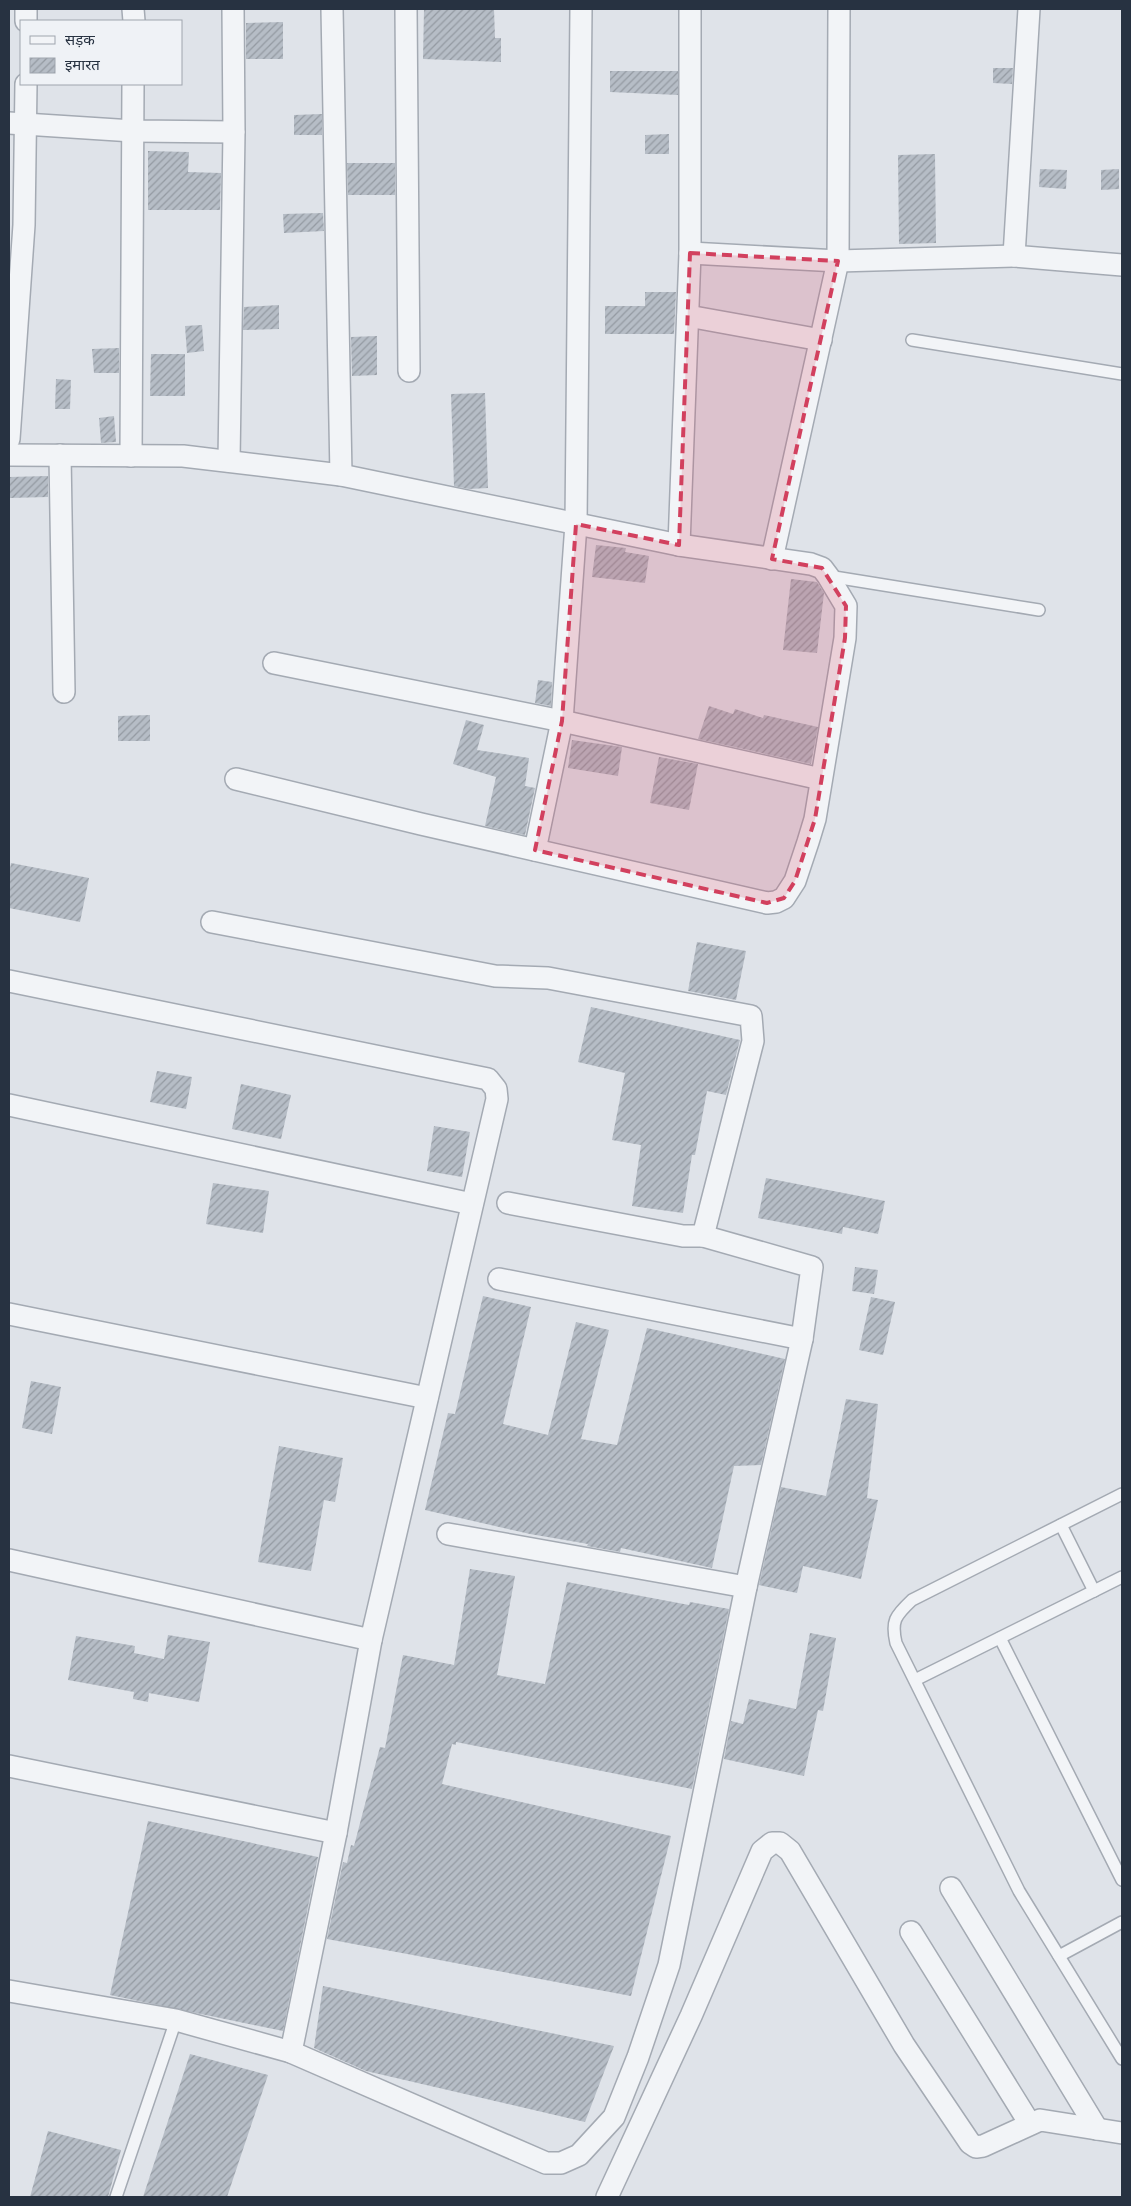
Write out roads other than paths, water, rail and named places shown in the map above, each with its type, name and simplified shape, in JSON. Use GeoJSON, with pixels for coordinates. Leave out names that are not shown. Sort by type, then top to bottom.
{"type":"FeatureCollection","features":[{"type":"Feature","properties":{"kind":"street"},"geometry":{"type":"LineString","coordinates":[[229,461],[234,132],[232,9]]}},
{"type":"Feature","properties":{"kind":"street"},"geometry":{"type":"LineString","coordinates":[[332,9],[341,475]]}},
{"type":"Feature","properties":{"kind":"street"},"geometry":{"type":"LineString","coordinates":[[406,9],[409,371]]}},
{"type":"Feature","properties":{"kind":"street"},"geometry":{"type":"LineString","coordinates":[[535,850],[562,722],[576,524],[581,9]]}},
{"type":"Feature","properties":{"kind":"street"},"geometry":{"type":"LineString","coordinates":[[679,545],[690,253],[690,9]]}},
{"type":"Feature","properties":{"kind":"street"},"geometry":{"type":"LineString","coordinates":[[772,559],[838,261],[839,9]]}},
{"type":"Feature","properties":{"kind":"street"},"geometry":{"type":"LineString","coordinates":[[1014,256],[1029,9]]}},
{"type":"Feature","properties":{"kind":"street"},"geometry":{"type":"LineString","coordinates":[[9,439],[24,225],[18,123],[26,85]]}},
{"type":"Feature","properties":{"kind":"street"},"geometry":{"type":"LineString","coordinates":[[131,456],[133,85]]}},
{"type":"Feature","properties":{"kind":"street"},"geometry":{"type":"LineString","coordinates":[[18,123],[133,131],[234,132]]}},
{"type":"Feature","properties":{"kind":"street"},"geometry":{"type":"LineString","coordinates":[[690,253],[838,261],[1014,256],[1122,265]]}},
{"type":"Feature","properties":{"kind":"street"},"geometry":{"type":"LineString","coordinates":[[688,316],[821,340]]}},
{"type":"Feature","properties":{"kind":"street"},"geometry":{"type":"LineString","coordinates":[[9,455],[183,456],[341,475],[679,545],[811,564],[822,568],[846,606],[845,638],[815,819],[795,881],[784,898],[776,902],[767,903],[236,779]]}},
{"type":"Feature","properties":{"kind":"street"},"geometry":{"type":"LineString","coordinates":[[60,455],[64,692]]}},
{"type":"Feature","properties":{"kind":"street"},"geometry":{"type":"LineString","coordinates":[[274,663],[562,722],[822,779]]}},
{"type":"Feature","properties":{"kind":"street"},"geometry":{"type":"LineString","coordinates":[[212,922],[495,976],[548,978],[751,1016],[752,1041],[703,1236]]}},
{"type":"Feature","properties":{"kind":"street"},"geometry":{"type":"LineString","coordinates":[[9,981],[488,1080],[496,1089],[497,1099],[371,1640],[336,1833],[291,2052]]}},
{"type":"Feature","properties":{"kind":"street"},"geometry":{"type":"LineString","coordinates":[[9,1105],[472,1204]]}},
{"type":"Feature","properties":{"kind":"street"},"geometry":{"type":"LineString","coordinates":[[9,1991],[176,2020],[291,2052],[546,2163],[561,2163],[579,2155],[614,2117],[638,2058],[669,1965],[746,1587],[802,1339],[812,1267],[703,1236],[683,1236],[508,1203]]}},
{"type":"Feature","properties":{"kind":"street"},"geometry":{"type":"LineString","coordinates":[[499,1279],[802,1339]]}},
{"type":"Feature","properties":{"kind":"street"},"geometry":{"type":"LineString","coordinates":[[9,1314],[427,1398]]}},
{"type":"Feature","properties":{"kind":"street"},"geometry":{"type":"LineString","coordinates":[[448,1534],[746,1587]]}},
{"type":"Feature","properties":{"kind":"street"},"geometry":{"type":"LineString","coordinates":[[9,1560],[371,1640]]}},
{"type":"Feature","properties":{"kind":"street"},"geometry":{"type":"LineString","coordinates":[[9,1766],[336,1833]]}},
{"type":"Feature","properties":{"kind":"street"},"geometry":{"type":"LineString","coordinates":[[607,2197],[691,2016],[762,1851],[772,1843],[780,1843],[790,1852],[904,2045],[970,2143],[976,2147],[983,2146],[1040,2120],[1122,2133]]}},
{"type":"Feature","properties":{"kind":"street"},"geometry":{"type":"LineString","coordinates":[[950,1888],[1096,2129]]}},
{"type":"Feature","properties":{"kind":"street"},"geometry":{"type":"LineString","coordinates":[[911,1932],[1030,2124]]}},
{"type":"Feature","properties":{"kind":"lane"},"geometry":{"type":"LineString","coordinates":[[912,340],[1122,374]]}},
{"type":"Feature","properties":{"kind":"lane"},"geometry":{"type":"LineString","coordinates":[[828,576],[1039,610]]}},
{"type":"Feature","properties":{"kind":"lane"},"geometry":{"type":"LineString","coordinates":[[1122,1494],[912,1600],[899,1612],[893,1626],[896,1643],[1019,1891],[1122,2059]]}},
{"type":"Feature","properties":{"kind":"lane"},"geometry":{"type":"LineString","coordinates":[[1061,1525],[1094,1591]]}},
{"type":"Feature","properties":{"kind":"lane"},"geometry":{"type":"LineString","coordinates":[[915,1680],[1122,1577]]}},
{"type":"Feature","properties":{"kind":"lane"},"geometry":{"type":"LineString","coordinates":[[1000,1638],[1122,1880]]}},
{"type":"Feature","properties":{"kind":"lane"},"geometry":{"type":"LineString","coordinates":[[1059,1956],[1122,1922]]}},
{"type":"Feature","properties":{"kind":"lane"},"geometry":{"type":"LineString","coordinates":[[116,2197],[176,2020]]}}]}
